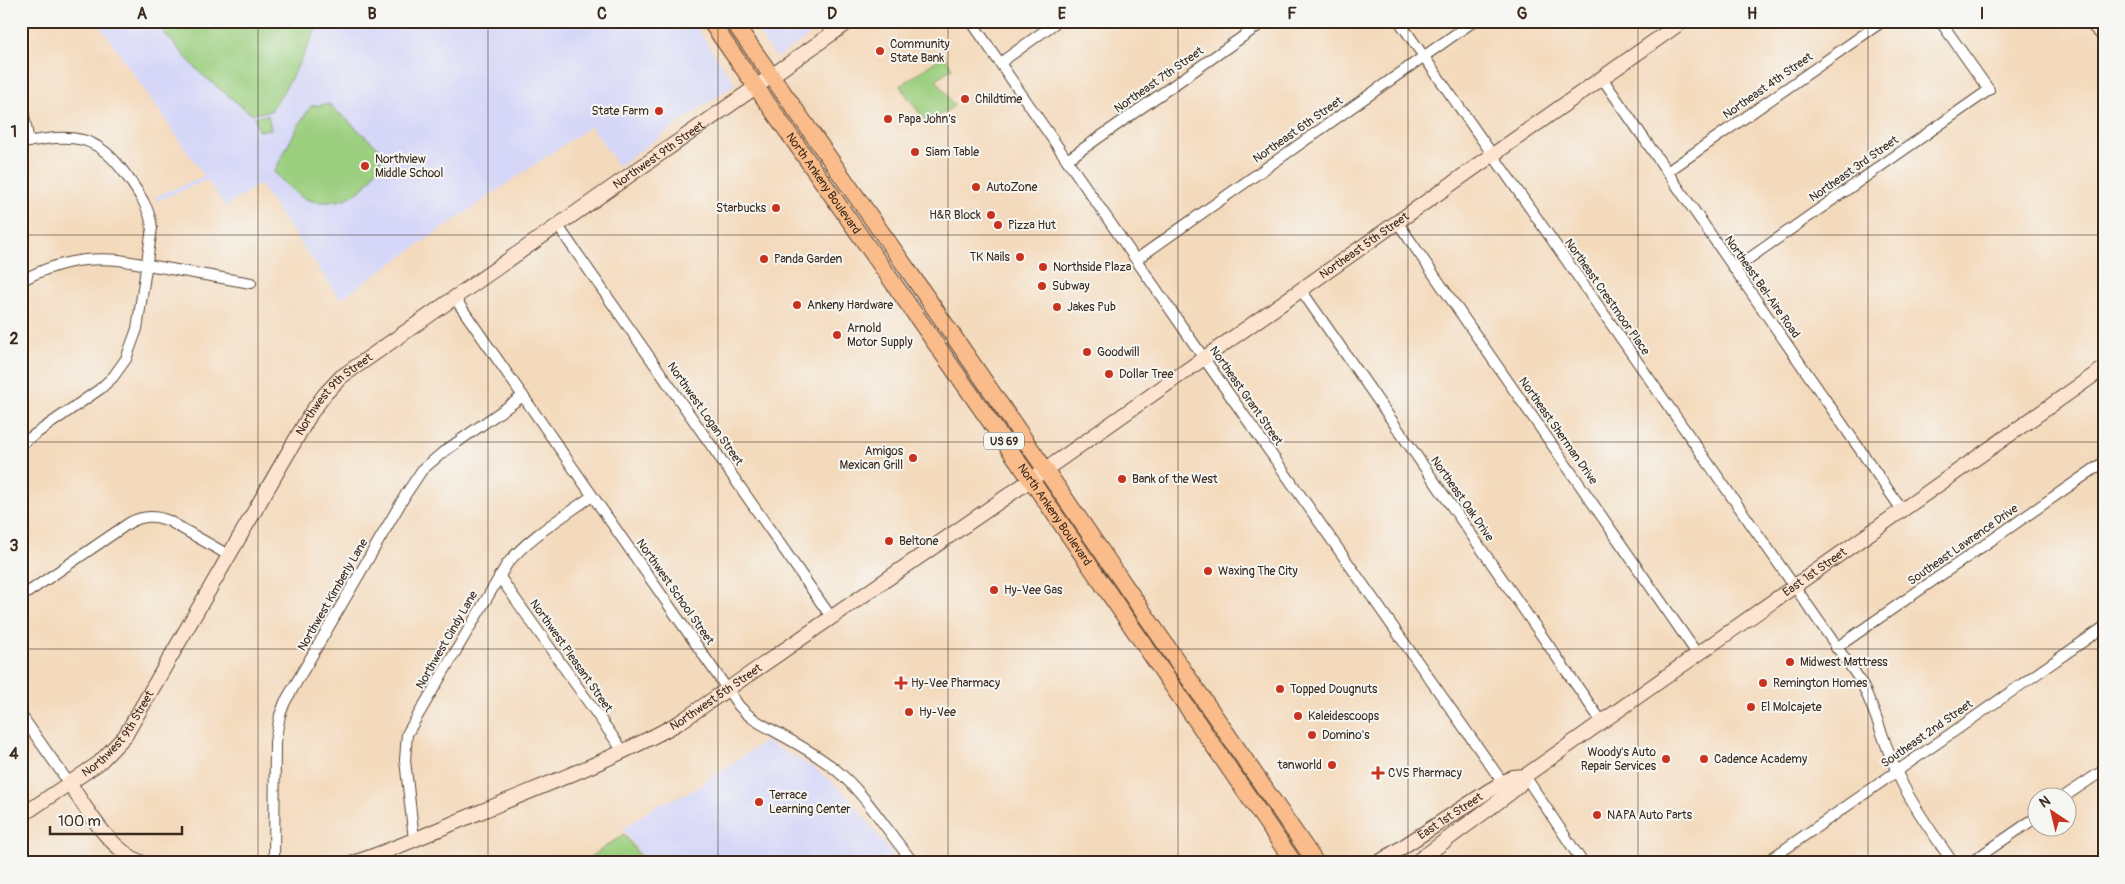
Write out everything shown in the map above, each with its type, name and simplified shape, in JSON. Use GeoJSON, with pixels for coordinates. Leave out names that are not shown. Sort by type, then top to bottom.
{"type":"FeatureCollection","features":[{"type":"Feature","properties":{"kind":"main road","name":"North Ankeny Boulevard"},"geometry":{"type":"LineString","coordinates":[[710,21],[764,81],[910,272],[1316,863]]}},
{"type":"Feature","properties":{"kind":"main road","name":"North Ankeny Boulevard"},"geometry":{"type":"LineString","coordinates":[[733,21],[764,81],[1031,480],[1294,863]]}},
{"type":"Feature","properties":{"kind":"street","name":"Northwest 9th Street"},"geometry":{"type":"LineString","coordinates":[[21,816],[108,755],[125,736],[311,413],[325,394],[354,366],[558,226],[850,21]]}},
{"type":"Feature","properties":{"kind":"street","name":"Northeast Grant Street"},"geometry":{"type":"LineString","coordinates":[[971,21],[1204,358],[1503,783]]}},
{"type":"Feature","properties":{"kind":"street"},"geometry":{"type":"LineString","coordinates":[[1000,62],[1058,21]]}},
{"type":"Feature","properties":{"kind":"street","name":"Northeast 7th Street"},"geometry":{"type":"LineString","coordinates":[[1067,160],[1265,21]]}},
{"type":"Feature","properties":{"kind":"street","name":"Northeast Crestmoor Place"},"geometry":{"type":"LineString","coordinates":[[1400,21],[1860,680],[1872,703],[1896,771],[1917,810],[1953,863]]}},
{"type":"Feature","properties":{"kind":"street","name":"Northeast 6th Street"},"geometry":{"type":"LineString","coordinates":[[1136,259],[1474,21]]}},
{"type":"Feature","properties":{"kind":"street","name":"Northeast 5th Street"},"geometry":{"type":"LineString","coordinates":[[1045,470],[1683,21]]}},
{"type":"Feature","properties":{"kind":"street","name":"Northeast 4th Street"},"geometry":{"type":"LineString","coordinates":[[1667,172],[1883,21]]}},
{"type":"Feature","properties":{"kind":"street","name":"Northeast 3rd Street"},"geometry":{"type":"LineString","coordinates":[[1734,269],[1989,90],[1940,21]]}},
{"type":"Feature","properties":{"kind":"street"},"geometry":{"type":"LineString","coordinates":[[2090,21],[2104,35]]}},
{"type":"Feature","properties":{"kind":"street","name":"Northeast Bel-Aire Road"},"geometry":{"type":"LineString","coordinates":[[1602,78],[1902,510]]}},
{"type":"Feature","properties":{"kind":"street"},"geometry":{"type":"LineString","coordinates":[[21,100],[25,143],[56,138],[76,138],[100,147],[116,161],[142,198],[150,214],[152,228],[135,336],[130,351],[117,372],[100,389],[21,444]]}},
{"type":"Feature","properties":{"kind":"street","name":"Northeast Sherman Drive"},"geometry":{"type":"LineString","coordinates":[[1398,223],[1698,654]]}},
{"type":"Feature","properties":{"kind":"street","name":"Northwest Logan Street"},"geometry":{"type":"LineString","coordinates":[[558,226],[831,617]]}},
{"type":"Feature","properties":{"kind":"street"},"geometry":{"type":"LineString","coordinates":[[21,280],[45,269],[81,260],[119,260],[251,283]]}},
{"type":"Feature","properties":{"kind":"street","name":"Northeast Oak Drive"},"geometry":{"type":"LineString","coordinates":[[1301,290],[1602,722]]}},
{"type":"Feature","properties":{"kind":"street","name":"Northwest School Street"},"geometry":{"type":"LineString","coordinates":[[454,297],[739,706],[756,722],[809,750],[835,769],[856,789],[914,863]]}},
{"type":"Feature","properties":{"kind":"street","name":"East 1st Street"},"geometry":{"type":"LineString","coordinates":[[1415,863],[1510,793],[1525,776],[2104,368]]}},
{"type":"Feature","properties":{"kind":"street","name":"Northwest Kimberly Lane"},"geometry":{"type":"LineString","coordinates":[[274,863],[274,742],[285,702],[406,494],[422,470],[442,452],[523,396]]}},
{"type":"Feature","properties":{"kind":"street","name":"Southeast Lawrence Drive"},"geometry":{"type":"LineString","coordinates":[[1836,648],[2104,462]]}},
{"type":"Feature","properties":{"kind":"street","name":"Northwest 5th Street"},"geometry":{"type":"LineString","coordinates":[[353,863],[649,740],[680,722],[1045,470]]}},
{"type":"Feature","properties":{"kind":"street","name":"Northwest Cindy Lane"},"geometry":{"type":"LineString","coordinates":[[414,839],[404,760],[407,734],[499,576],[516,552],[592,496]]}},
{"type":"Feature","properties":{"kind":"street"},"geometry":{"type":"LineString","coordinates":[[21,597],[129,523],[147,516],[159,517],[169,521],[230,556]]}},
{"type":"Feature","properties":{"kind":"street","name":"Northwest Pleasant Street"},"geometry":{"type":"LineString","coordinates":[[499,576],[623,751]]}},
{"type":"Feature","properties":{"kind":"street","name":"Southeast 2nd Street"},"geometry":{"type":"LineString","coordinates":[[1765,863],[2104,627]]}},
{"type":"Feature","properties":{"kind":"street"},"geometry":{"type":"LineString","coordinates":[[21,714],[105,834],[122,850],[142,863]]}},
{"type":"Feature","properties":{"kind":"street"},"geometry":{"type":"LineString","coordinates":[[2078,787],[2104,770]]}},
{"type":"Feature","properties":{"kind":"street"},"geometry":{"type":"LineString","coordinates":[[1525,776],[1583,863]]}},
{"type":"Feature","properties":{"kind":"street","name":"East 1st Street"},"geometry":{"type":"LineString","coordinates":[[1378,863],[1513,777],[1525,776]]}},
{"type":"Feature","properties":{"kind":"street"},"geometry":{"type":"LineString","coordinates":[[1970,863],[2028,823]]}},
{"type":"Feature","properties":{"kind":"shaded area","name":"Northview Middle School"},"geometry":{"type":"Polygon","coordinates":[[[97,21],[692,21],[735,84],[618,166],[591,126],[340,299],[259,184],[226,207],[207,180],[157,201],[155,197],[204,176],[97,21]]]}},
{"type":"Feature","properties":{"kind":"shaded area"},"geometry":{"type":"Polygon","coordinates":[[[750,21],[831,21],[776,58],[750,21]]]}},
{"type":"Feature","properties":{"kind":"shaded area","name":"Terrace Learning Center"},"geometry":{"type":"Polygon","coordinates":[[[765,741],[813,767],[832,782],[850,799],[899,863],[646,863],[623,829],[656,806],[694,790],[765,741]]]}},
{"type":"Feature","properties":{"kind":"green space"},"geometry":{"type":"Polygon","coordinates":[[[154,21],[319,21],[297,67],[271,111],[251,114],[199,72],[154,21]]]}},
{"type":"Feature","properties":{"kind":"green space"},"geometry":{"type":"Polygon","coordinates":[[[944,55],[952,68],[936,79],[954,106],[927,124],[900,86],[944,55]]]}},
{"type":"Feature","properties":{"kind":"green space"},"geometry":{"type":"Polygon","coordinates":[[[329,104],[383,152],[375,172],[364,188],[348,198],[338,201],[314,202],[299,196],[274,172],[311,106],[329,104]]]}},
{"type":"Feature","properties":{"kind":"green space"},"geometry":{"type":"Polygon","coordinates":[[[268,115],[271,129],[258,131],[255,117],[268,115]]]}},
{"type":"Feature","properties":{"kind":"green space"},"geometry":{"type":"Polygon","coordinates":[[[624,834],[645,863],[582,863],[624,834]]]}},
{"type":"Feature","properties":{"kind":"place","name":"Community State Bank"},"geometry":{"type":"Point","coordinates":[880,51]}},
{"type":"Feature","properties":{"kind":"place","name":"Childtime"},"geometry":{"type":"Point","coordinates":[965,99]}},
{"type":"Feature","properties":{"kind":"place","name":"State Farm"},"geometry":{"type":"Point","coordinates":[659,111]}},
{"type":"Feature","properties":{"kind":"place","name":"Papa John's"},"geometry":{"type":"Point","coordinates":[888,119]}},
{"type":"Feature","properties":{"kind":"place","name":"Siam Table"},"geometry":{"type":"Point","coordinates":[915,152]}},
{"type":"Feature","properties":{"kind":"place","name":"Northview Middle School"},"geometry":{"type":"Point","coordinates":[365,166]}},
{"type":"Feature","properties":{"kind":"place","name":"AutoZone"},"geometry":{"type":"Point","coordinates":[976,187]}},
{"type":"Feature","properties":{"kind":"place","name":"Starbucks"},"geometry":{"type":"Point","coordinates":[776,208]}},
{"type":"Feature","properties":{"kind":"place","name":"H&R Block"},"geometry":{"type":"Point","coordinates":[991,215]}},
{"type":"Feature","properties":{"kind":"place","name":"Pizza Hut"},"geometry":{"type":"Point","coordinates":[998,225]}},
{"type":"Feature","properties":{"kind":"place","name":"TK Nails"},"geometry":{"type":"Point","coordinates":[1020,257]}},
{"type":"Feature","properties":{"kind":"place","name":"Panda Garden"},"geometry":{"type":"Point","coordinates":[764,259]}},
{"type":"Feature","properties":{"kind":"place","name":"Northside Plaza"},"geometry":{"type":"Point","coordinates":[1043,267]}},
{"type":"Feature","properties":{"kind":"place","name":"Subway"},"geometry":{"type":"Point","coordinates":[1042,286]}},
{"type":"Feature","properties":{"kind":"place","name":"Ankeny Hardware"},"geometry":{"type":"Point","coordinates":[797,305]}},
{"type":"Feature","properties":{"kind":"place","name":"Jakes Pub"},"geometry":{"type":"Point","coordinates":[1057,307]}},
{"type":"Feature","properties":{"kind":"place","name":"Arnold Motor Supply"},"geometry":{"type":"Point","coordinates":[837,335]}},
{"type":"Feature","properties":{"kind":"place","name":"Goodwill"},"geometry":{"type":"Point","coordinates":[1087,352]}},
{"type":"Feature","properties":{"kind":"place","name":"Dollar Tree"},"geometry":{"type":"Point","coordinates":[1109,374]}},
{"type":"Feature","properties":{"kind":"place","name":"Amigos Mexican Grill"},"geometry":{"type":"Point","coordinates":[913,458]}},
{"type":"Feature","properties":{"kind":"place","name":"Bank of the West"},"geometry":{"type":"Point","coordinates":[1122,479]}},
{"type":"Feature","properties":{"kind":"place","name":"Beltone"},"geometry":{"type":"Point","coordinates":[889,541]}},
{"type":"Feature","properties":{"kind":"place","name":"Waxing The City"},"geometry":{"type":"Point","coordinates":[1208,571]}},
{"type":"Feature","properties":{"kind":"place","name":"Hy-Vee Gas"},"geometry":{"type":"Point","coordinates":[994,590]}},
{"type":"Feature","properties":{"kind":"place","name":"Midwest Mattress"},"geometry":{"type":"Point","coordinates":[1790,662]}},
{"type":"Feature","properties":{"kind":"place","name":"Hy-Vee Pharmacy"},"geometry":{"type":"Point","coordinates":[901,683]}},
{"type":"Feature","properties":{"kind":"place","name":"Remington Homes"},"geometry":{"type":"Point","coordinates":[1763,683]}},
{"type":"Feature","properties":{"kind":"place","name":"Topped Dougnuts"},"geometry":{"type":"Point","coordinates":[1280,689]}},
{"type":"Feature","properties":{"kind":"place","name":"El Molcajete"},"geometry":{"type":"Point","coordinates":[1751,707]}},
{"type":"Feature","properties":{"kind":"place","name":"Hy-Vee"},"geometry":{"type":"Point","coordinates":[909,712]}},
{"type":"Feature","properties":{"kind":"place","name":"Kaleidescoops"},"geometry":{"type":"Point","coordinates":[1298,716]}},
{"type":"Feature","properties":{"kind":"place","name":"Domino's"},"geometry":{"type":"Point","coordinates":[1312,735]}},
{"type":"Feature","properties":{"kind":"place","name":"Woody's Auto Repair Services"},"geometry":{"type":"Point","coordinates":[1666,759]}},
{"type":"Feature","properties":{"kind":"place","name":"Cadence Academy"},"geometry":{"type":"Point","coordinates":[1704,759]}},
{"type":"Feature","properties":{"kind":"place","name":"tanworld"},"geometry":{"type":"Point","coordinates":[1332,765]}},
{"type":"Feature","properties":{"kind":"place","name":"CVS Pharmacy"},"geometry":{"type":"Point","coordinates":[1378,773]}},
{"type":"Feature","properties":{"kind":"place","name":"Terrace Learning Center"},"geometry":{"type":"Point","coordinates":[759,802]}},
{"type":"Feature","properties":{"kind":"place","name":"NAPA Auto Parts"},"geometry":{"type":"Point","coordinates":[1597,815]}}]}
